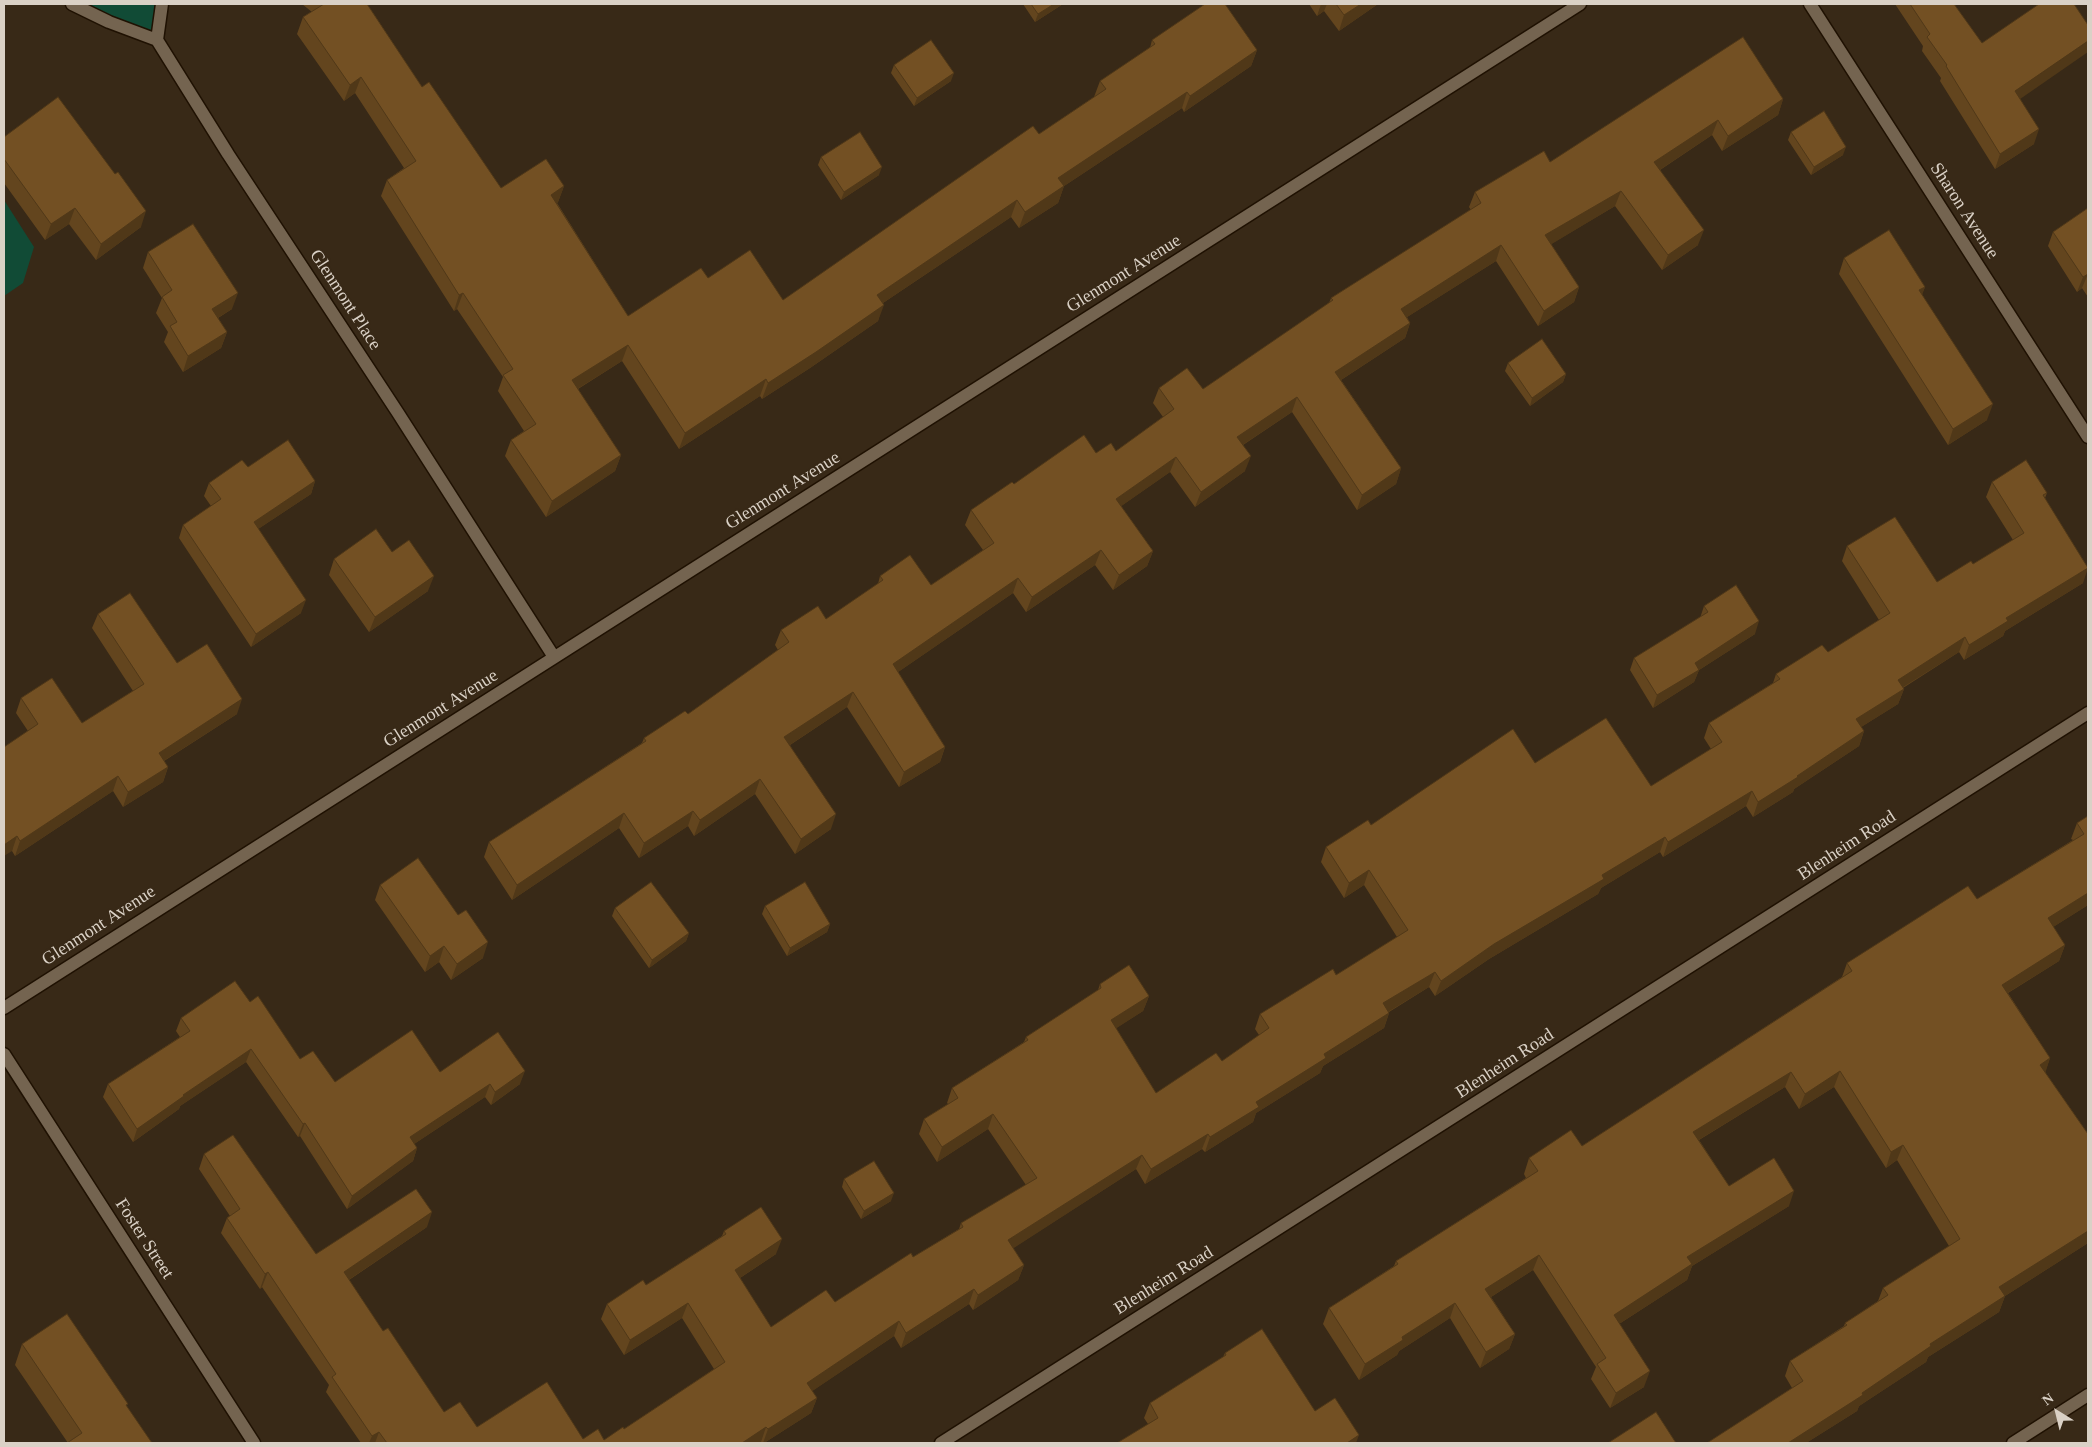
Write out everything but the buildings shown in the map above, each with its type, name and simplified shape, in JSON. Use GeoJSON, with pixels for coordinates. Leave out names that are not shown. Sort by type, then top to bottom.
{"type":"FeatureCollection","features":[{"type":"Feature","properties":{"kind":"street"},"geometry":{"type":"LineString","coordinates":[[72,4],[109,22],[157,40],[162,4]]}},
{"type":"Feature","properties":{"kind":"street","name":"Glenmont Avenue"},"geometry":{"type":"LineString","coordinates":[[4,1008],[1580,4]]}},
{"type":"Feature","properties":{"kind":"street","name":"Sharon Avenue"},"geometry":{"type":"LineString","coordinates":[[1810,4],[2088,437]]}},
{"type":"Feature","properties":{"kind":"street","name":"Glenmont Place"},"geometry":{"type":"LineString","coordinates":[[157,40],[228,154],[398,413],[554,657]]}},
{"type":"Feature","properties":{"kind":"street","name":"Blenheim Road"},"geometry":{"type":"LineString","coordinates":[[941,1443],[2088,713]]}},
{"type":"Feature","properties":{"kind":"street","name":"Foster Street"},"geometry":{"type":"LineString","coordinates":[[4,1054],[254,1443]]}},
{"type":"Feature","properties":{"kind":"street"},"geometry":{"type":"LineString","coordinates":[[2013,1443],[2088,1396]]}},
{"type":"Feature","properties":{"kind":"green space"},"geometry":{"type":"Polygon","coordinates":[[[72,4],[162,4],[157,40],[72,4]]]}},
{"type":"Feature","properties":{"kind":"green space"},"geometry":{"type":"Polygon","coordinates":[[[4,200],[34,247],[23,283],[4,296],[4,200]]]}}]}
